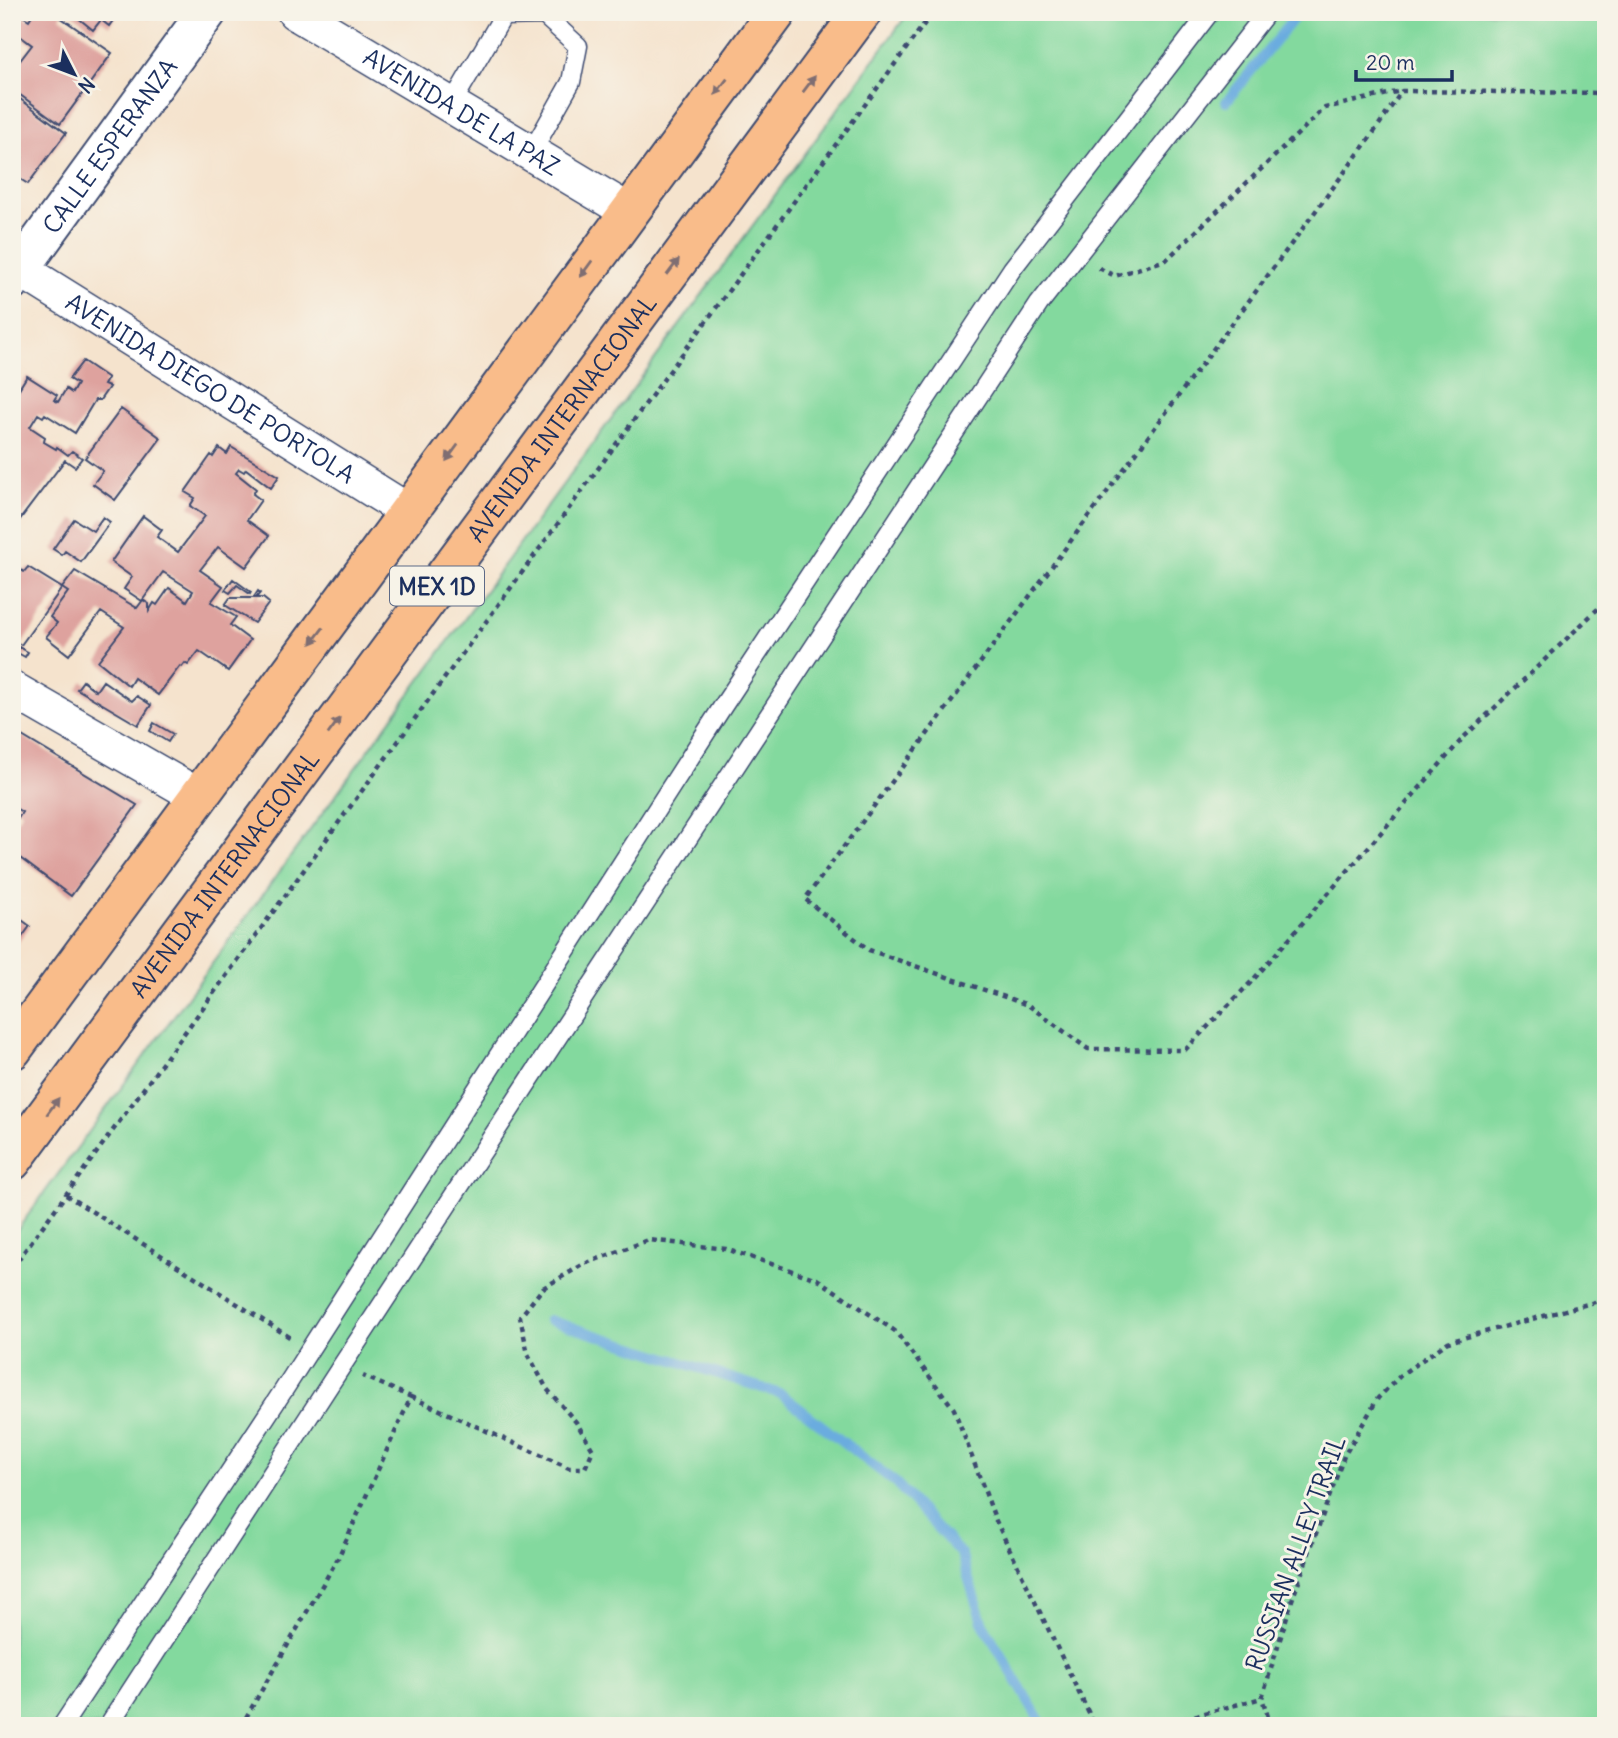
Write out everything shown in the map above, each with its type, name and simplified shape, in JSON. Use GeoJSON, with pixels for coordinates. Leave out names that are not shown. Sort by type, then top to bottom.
{"type":"FeatureCollection","features":[{"type":"Feature","properties":{"kind":"highway","name":"MEX 1D"},"geometry":{"type":"LineString","coordinates":[[12,1050],[777,12]]}},
{"type":"Feature","properties":{"kind":"highway","name":"AVENIDA INTERNACIONAL"},"geometry":{"type":"LineString","coordinates":[[12,1161],[862,12]]}},
{"type":"Feature","properties":{"kind":"street","name":"CALLE ESPERANZA"},"geometry":{"type":"LineString","coordinates":[[15,271],[207,12]]}},
{"type":"Feature","properties":{"kind":"street","name":"AVENIDA DE LA PAZ"},"geometry":{"type":"LineString","coordinates":[[295,12],[628,211]]}},
{"type":"Feature","properties":{"kind":"street","name":"AVENIDA DIEGO DE PORTOLA"},"geometry":{"type":"LineString","coordinates":[[15,271],[409,512]]}},
{"type":"Feature","properties":{"kind":"street"},"geometry":{"type":"LineString","coordinates":[[12,689],[198,796]]}},
{"type":"Feature","properties":{"kind":"lane"},"geometry":{"type":"LineString","coordinates":[[62,1726],[309,1350],[723,706],[1012,269],[1210,12]]}},
{"type":"Feature","properties":{"kind":"lane"},"geometry":{"type":"LineString","coordinates":[[108,1726],[1039,304],[1267,12]]}},
{"type":"Feature","properties":{"kind":"lane"},"geometry":{"type":"LineString","coordinates":[[451,105],[503,16],[544,15],[578,47],[571,82],[531,153]]}},
{"type":"Feature","properties":{"kind":"path"},"geometry":{"type":"LineString","coordinates":[[12,1268],[933,12]]}},
{"type":"Feature","properties":{"kind":"path"},"geometry":{"type":"LineString","coordinates":[[1402,91],[1364,146],[805,899],[869,950],[1028,1005],[1088,1049],[1185,1050],[1253,980],[1463,738],[1606,601]]}},
{"type":"Feature","properties":{"kind":"path"},"geometry":{"type":"LineString","coordinates":[[1077,256],[1115,276],[1167,260],[1325,108],[1402,91],[1606,93]]}},
{"type":"Feature","properties":{"kind":"path"},"geometry":{"type":"LineString","coordinates":[[66,1195],[309,1350]]}},
{"type":"Feature","properties":{"kind":"path"},"geometry":{"type":"LineString","coordinates":[[341,1367],[569,1468],[585,1468],[593,1450],[576,1422],[547,1389],[528,1354],[520,1317],[543,1288],[583,1264],[649,1240],[726,1249],[817,1279],[895,1331],[954,1409],[996,1521],[1095,1726]]}},
{"type":"Feature","properties":{"kind":"path","name":"RUSSIAN ALLEY TRAIL"},"geometry":{"type":"LineString","coordinates":[[1271,1726],[1262,1698],[1292,1600],[1344,1455],[1378,1398],[1402,1374],[1448,1342],[1606,1299]]}},
{"type":"Feature","properties":{"kind":"path"},"geometry":{"type":"LineString","coordinates":[[241,1726],[338,1558],[411,1397]]}},
{"type":"Feature","properties":{"kind":"path"},"geometry":{"type":"LineString","coordinates":[[1156,1726],[1262,1698]]}},
{"type":"Feature","properties":{"kind":"green space"},"geometry":{"type":"Polygon","coordinates":[[[909,12],[1606,12],[1606,1726],[12,1726],[12,1237],[909,12]]]}},
{"type":"Feature","properties":{"kind":"building"},"geometry":{"type":"Polygon","coordinates":[[[16,12],[29,20],[34,12],[64,12],[60,17],[112,53],[60,124],[12,89],[12,64],[15,67],[32,45],[12,30],[12,17],[16,12]]]}},
{"type":"Feature","properties":{"kind":"building"},"geometry":{"type":"Polygon","coordinates":[[[71,12],[119,12],[109,26],[101,20],[93,30],[71,12]]]}},
{"type":"Feature","properties":{"kind":"building"},"geometry":{"type":"Polygon","coordinates":[[[138,12],[155,12],[149,19],[138,12]]]}},
{"type":"Feature","properties":{"kind":"building"},"geometry":{"type":"Polygon","coordinates":[[[12,93],[66,133],[28,184],[12,174],[12,155],[20,160],[22,158],[12,151],[12,93]]]}},
{"type":"Feature","properties":{"kind":"building"},"geometry":{"type":"Polygon","coordinates":[[[83,361],[108,378],[104,385],[109,387],[100,400],[95,400],[75,433],[45,414],[43,417],[38,414],[30,427],[45,437],[44,442],[68,455],[72,451],[82,458],[75,467],[65,460],[12,530],[12,488],[14,490],[17,485],[12,482],[12,400],[27,376],[57,395],[54,400],[58,402],[66,389],[72,393],[77,384],[69,379],[83,361]]]}},
{"type":"Feature","properties":{"kind":"building"},"geometry":{"type":"Polygon","coordinates":[[[121,409],[161,438],[115,500],[93,484],[103,471],[85,458],[121,409]]]}},
{"type":"Feature","properties":{"kind":"building"},"geometry":{"type":"Polygon","coordinates":[[[231,447],[279,476],[271,488],[246,469],[244,472],[239,469],[236,473],[256,489],[253,494],[261,500],[247,520],[269,536],[246,567],[218,547],[200,570],[223,586],[211,602],[236,617],[230,625],[250,640],[228,671],[199,651],[188,665],[185,663],[180,666],[158,695],[134,678],[129,686],[98,661],[124,627],[101,612],[69,655],[46,637],[57,623],[50,617],[68,592],[62,588],[75,571],[137,608],[143,600],[149,604],[149,611],[169,588],[187,601],[193,591],[163,572],[142,601],[124,589],[132,577],[111,562],[143,516],[162,530],[157,537],[178,552],[205,516],[190,506],[195,498],[185,492],[211,455],[213,457],[219,448],[227,454],[231,447]]]}},
{"type":"Feature","properties":{"kind":"building"},"geometry":{"type":"Polygon","coordinates":[[[103,517],[110,522],[81,562],[65,551],[62,555],[53,549],[74,519],[93,531],[103,517]]]}},
{"type":"Feature","properties":{"kind":"building"},"geometry":{"type":"Polygon","coordinates":[[[17,567],[24,572],[28,567],[62,588],[21,645],[12,639],[12,574],[17,567]]]}},
{"type":"Feature","properties":{"kind":"building"},"geometry":{"type":"Polygon","coordinates":[[[233,579],[251,592],[250,594],[237,585],[230,593],[225,590],[233,579]]]}},
{"type":"Feature","properties":{"kind":"building"},"geometry":{"type":"Polygon","coordinates":[[[230,598],[263,598],[269,603],[254,623],[225,605],[230,598]]]}},
{"type":"Feature","properties":{"kind":"building"},"geometry":{"type":"Polygon","coordinates":[[[19,647],[28,652],[25,657],[16,652],[19,647]]]}},
{"type":"Feature","properties":{"kind":"building"},"geometry":{"type":"Polygon","coordinates":[[[83,681],[96,691],[103,681],[132,701],[137,696],[151,705],[138,725],[77,689],[83,681]]]}},
{"type":"Feature","properties":{"kind":"building"},"geometry":{"type":"Polygon","coordinates":[[[154,723],[173,734],[168,742],[150,731],[154,723]]]}},
{"type":"Feature","properties":{"kind":"building"},"geometry":{"type":"Polygon","coordinates":[[[12,730],[137,805],[71,896],[12,852],[12,828],[22,812],[12,806],[12,730]]]}},
{"type":"Feature","properties":{"kind":"building"},"geometry":{"type":"Polygon","coordinates":[[[12,913],[30,926],[12,951],[12,913]]]}},
{"type":"Feature","properties":{"kind":"waterway"},"geometry":{"type":"LineString","coordinates":[[1226,102],[1299,12]]}},
{"type":"Feature","properties":{"kind":"waterway"},"geometry":{"type":"LineString","coordinates":[[549,1320],[781,1394],[896,1483],[961,1554],[982,1622],[1043,1726]]}}]}
